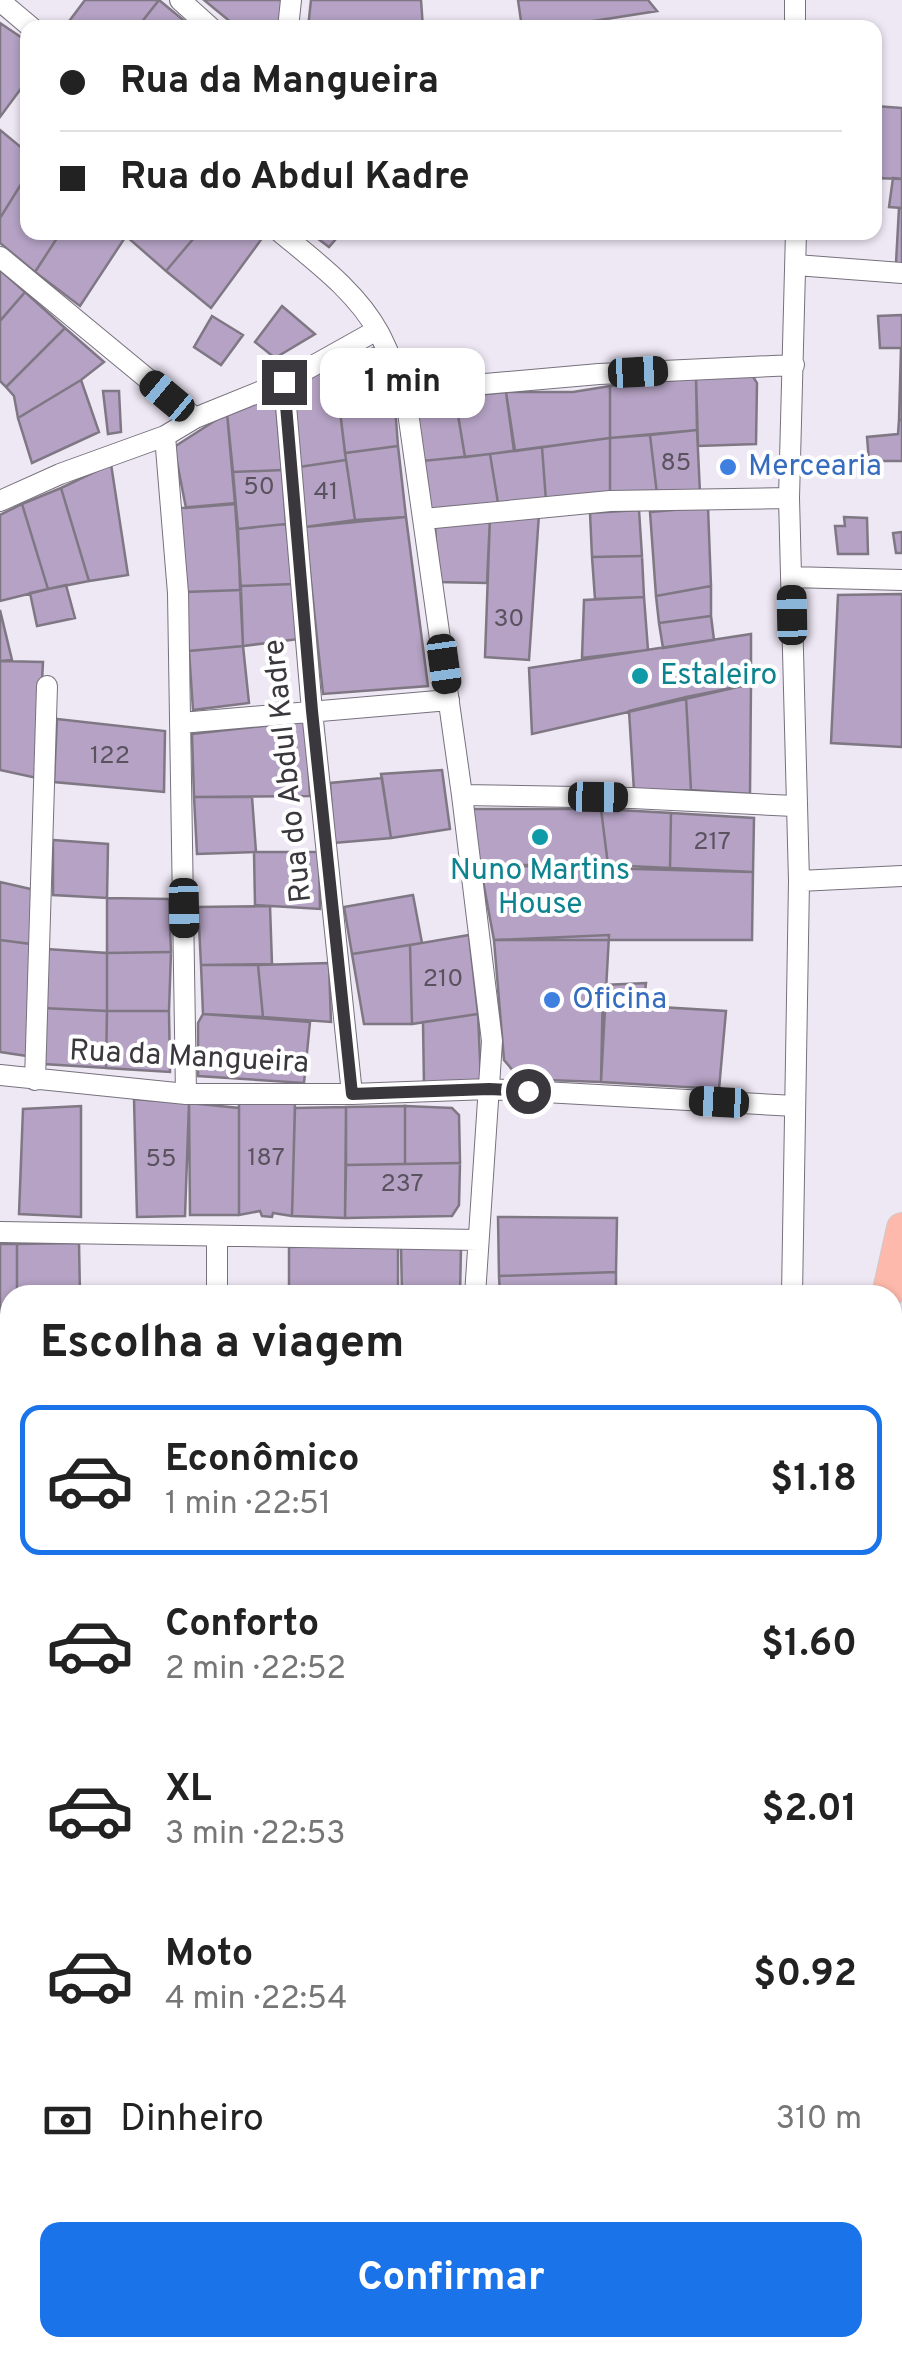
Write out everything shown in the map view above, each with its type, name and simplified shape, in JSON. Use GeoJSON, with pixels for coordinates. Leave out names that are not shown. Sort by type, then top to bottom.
{"type":"FeatureCollection","features":[{"type":"Feature","properties":{"kind":"main road"},"geometry":{"type":"LineString","coordinates":[[888,1285],[902,1228]]}},
{"type":"Feature","properties":{"kind":"street"},"geometry":{"type":"LineString","coordinates":[[180,0],[201,20]]}},
{"type":"Feature","properties":{"kind":"street"},"geometry":{"type":"LineString","coordinates":[[0,1],[23,20]]}},
{"type":"Feature","properties":{"kind":"street"},"geometry":{"type":"LineString","coordinates":[[290,240],[324,266],[378,330],[404,391],[462,795],[492,1041],[476,1285]]}},
{"type":"Feature","properties":{"kind":"street"},"geometry":{"type":"LineString","coordinates":[[792,1285],[798,880],[790,498],[796,240]]}},
{"type":"Feature","properties":{"kind":"street"},"geometry":{"type":"LineString","coordinates":[[0,257],[195,418]]}},
{"type":"Feature","properties":{"kind":"street"},"geometry":{"type":"LineString","coordinates":[[796,265],[902,274]]}},
{"type":"Feature","properties":{"kind":"street"},"geometry":{"type":"LineString","coordinates":[[0,501],[60,474],[165,436],[195,418],[284,382],[378,330]]}},
{"type":"Feature","properties":{"kind":"street"},"geometry":{"type":"LineString","coordinates":[[404,391],[600,374],[794,365]]}},
{"type":"Feature","properties":{"kind":"street","name":"Rua do Abdul Kadre"},"geometry":{"type":"LineString","coordinates":[[284,382],[312,711],[352,1094]]}},
{"type":"Feature","properties":{"kind":"street"},"geometry":{"type":"LineString","coordinates":[[165,436],[178,593],[186,1094]]}},
{"type":"Feature","properties":{"kind":"street"},"geometry":{"type":"LineString","coordinates":[[424,519],[610,501],[790,498]]}},
{"type":"Feature","properties":{"kind":"street"},"geometry":{"type":"LineString","coordinates":[[791,577],[902,580]]}},
{"type":"Feature","properties":{"kind":"street"},"geometry":{"type":"LineString","coordinates":[[34,1080],[47,686]]}},
{"type":"Feature","properties":{"kind":"street"},"geometry":{"type":"LineString","coordinates":[[181,723],[449,700]]}},
{"type":"Feature","properties":{"kind":"street"},"geometry":{"type":"LineString","coordinates":[[462,795],[794,806]]}},
{"type":"Feature","properties":{"kind":"street"},"geometry":{"type":"LineString","coordinates":[[798,880],[902,876]]}},
{"type":"Feature","properties":{"kind":"street","name":"Rua da Mangueira"},"geometry":{"type":"LineString","coordinates":[[0,1075],[186,1094],[489,1089],[796,1106]]}},
{"type":"Feature","properties":{"kind":"street"},"geometry":{"type":"LineString","coordinates":[[0,1232],[478,1240]]}},
{"type":"Feature","properties":{"kind":"street"},"geometry":{"type":"LineString","coordinates":[[217,1237],[218,1285]]}},
{"type":"Feature","properties":{"kind":"building"},"geometry":{"type":"Polygon","coordinates":[[[85,0],[159,0],[143,20],[70,20],[85,0]]]}},
{"type":"Feature","properties":{"kind":"building"},"geometry":{"type":"Polygon","coordinates":[[[159,0],[183,20],[143,20],[159,0]]]}},
{"type":"Feature","properties":{"kind":"building"},"geometry":{"type":"Polygon","coordinates":[[[204,0],[287,0],[285,20],[228,20],[204,0]]]}},
{"type":"Feature","properties":{"kind":"building"},"geometry":{"type":"Polygon","coordinates":[[[311,0],[421,0],[422,20],[309,20],[311,0]]]}},
{"type":"Feature","properties":{"kind":"building"},"geometry":{"type":"Polygon","coordinates":[[[518,0],[648,0],[657,11],[600,20],[521,20],[518,0]]]}},
{"type":"Feature","properties":{"kind":"building"},"geometry":{"type":"Polygon","coordinates":[[[0,23],[20,37],[20,90],[0,117],[0,23]]]}},
{"type":"Feature","properties":{"kind":"building"},"geometry":{"type":"Polygon","coordinates":[[[882,107],[902,108],[902,179],[882,178],[882,107]]]}},
{"type":"Feature","properties":{"kind":"building"},"geometry":{"type":"Polygon","coordinates":[[[0,130],[20,146],[20,186],[0,218],[0,130]]]}},
{"type":"Feature","properties":{"kind":"building"},"geometry":{"type":"Polygon","coordinates":[[[893,178],[902,179],[902,208],[889,207],[893,178]]]}},
{"type":"Feature","properties":{"kind":"building"},"geometry":{"type":"Polygon","coordinates":[[[20,186],[20,240],[56,240],[35,272],[0,243],[0,218],[20,186]]]}},
{"type":"Feature","properties":{"kind":"building"},"geometry":{"type":"Polygon","coordinates":[[[902,208],[902,264],[896,263],[902,208]]]}},
{"type":"Feature","properties":{"kind":"building"},"geometry":{"type":"Polygon","coordinates":[[[56,240],[123,240],[80,306],[35,272],[56,240]]]}},
{"type":"Feature","properties":{"kind":"building"},"geometry":{"type":"Polygon","coordinates":[[[131,240],[192,240],[166,271],[131,240]]]}},
{"type":"Feature","properties":{"kind":"building"},"geometry":{"type":"Polygon","coordinates":[[[192,240],[261,240],[211,308],[166,271],[192,240]]]}},
{"type":"Feature","properties":{"kind":"building"},"geometry":{"type":"Polygon","coordinates":[[[0,270],[25,292],[0,321],[0,270]]]}},
{"type":"Feature","properties":{"kind":"building"},"geometry":{"type":"Polygon","coordinates":[[[25,292],[65,328],[6,387],[0,381],[0,321],[25,292]]]}},
{"type":"Feature","properties":{"kind":"building"},"geometry":{"type":"Polygon","coordinates":[[[282,306],[315,334],[275,358],[255,342],[282,306]]]}},
{"type":"Feature","properties":{"kind":"building"},"geometry":{"type":"Polygon","coordinates":[[[902,315],[902,348],[880,348],[878,316],[902,315]]]}},
{"type":"Feature","properties":{"kind":"building"},"geometry":{"type":"Polygon","coordinates":[[[212,316],[243,335],[221,365],[194,347],[212,316]]]}},
{"type":"Feature","properties":{"kind":"building"},"geometry":{"type":"Polygon","coordinates":[[[65,328],[104,362],[18,418],[14,396],[6,387],[65,328]]]}},
{"type":"Feature","properties":{"kind":"building"},"geometry":{"type":"Polygon","coordinates":[[[377,347],[394,393],[339,403],[334,362],[377,347]]]}},
{"type":"Feature","properties":{"kind":"building"},"geometry":{"type":"Polygon","coordinates":[[[901,349],[902,420],[899,420],[901,349]]]}},
{"type":"Feature","properties":{"kind":"building"},"geometry":{"type":"Polygon","coordinates":[[[334,362],[346,460],[299,467],[293,382],[334,362]]]}},
{"type":"Feature","properties":{"kind":"building"},"geometry":{"type":"Polygon","coordinates":[[[752,375],[757,383],[756,444],[698,446],[696,378],[752,375]]]}},
{"type":"Feature","properties":{"kind":"building"},"geometry":{"type":"Polygon","coordinates":[[[696,378],[697,430],[610,438],[610,386],[696,378]]]}},
{"type":"Feature","properties":{"kind":"building"},"geometry":{"type":"Polygon","coordinates":[[[81,380],[99,432],[32,463],[18,418],[81,380]]]}},
{"type":"Feature","properties":{"kind":"building"},"geometry":{"type":"Polygon","coordinates":[[[610,386],[610,438],[515,451],[506,392],[573,392],[610,386]]]}},
{"type":"Feature","properties":{"kind":"building"},"geometry":{"type":"Polygon","coordinates":[[[103,391],[119,391],[121,432],[108,434],[103,391]]]}},
{"type":"Feature","properties":{"kind":"building"},"geometry":{"type":"Polygon","coordinates":[[[506,392],[514,451],[465,457],[455,397],[506,392]]]}},
{"type":"Feature","properties":{"kind":"building"},"geometry":{"type":"Polygon","coordinates":[[[275,393],[282,470],[233,472],[227,413],[275,393]]]}},
{"type":"Feature","properties":{"kind":"building"},"geometry":{"type":"Polygon","coordinates":[[[394,393],[398,446],[345,453],[339,403],[394,393]]]}},
{"type":"Feature","properties":{"kind":"building"},"geometry":{"type":"Polygon","coordinates":[[[455,397],[465,457],[422,461],[414,400],[455,397]]]}},
{"type":"Feature","properties":{"kind":"building"},"geometry":{"type":"Polygon","coordinates":[[[227,413],[235,504],[186,508],[174,447],[227,413]]]}},
{"type":"Feature","properties":{"kind":"building"},"geometry":{"type":"Polygon","coordinates":[[[899,420],[902,461],[869,461],[867,437],[898,434],[899,420]]]}},
{"type":"Feature","properties":{"kind":"building"},"geometry":{"type":"Polygon","coordinates":[[[697,430],[700,493],[657,494],[650,435],[697,430]]]}},
{"type":"Feature","properties":{"kind":"building"},"geometry":{"type":"Polygon","coordinates":[[[650,435],[657,494],[610,494],[610,438],[650,435]]]}},
{"type":"Feature","properties":{"kind":"building"},"geometry":{"type":"Polygon","coordinates":[[[610,438],[610,494],[546,501],[542,447],[610,438]]]}},
{"type":"Feature","properties":{"kind":"building"},"geometry":{"type":"Polygon","coordinates":[[[398,446],[406,517],[355,520],[345,453],[398,446]]]}},
{"type":"Feature","properties":{"kind":"building"},"geometry":{"type":"Polygon","coordinates":[[[542,447],[546,501],[498,503],[490,454],[542,447]]]}},
{"type":"Feature","properties":{"kind":"building"},"geometry":{"type":"Polygon","coordinates":[[[490,454],[498,503],[429,509],[422,461],[490,454]]]}},
{"type":"Feature","properties":{"kind":"building"},"geometry":{"type":"Polygon","coordinates":[[[346,460],[355,520],[305,527],[299,467],[346,460]]]}},
{"type":"Feature","properties":{"kind":"building"},"geometry":{"type":"Polygon","coordinates":[[[111,464],[128,575],[89,581],[61,488],[111,464]]]}},
{"type":"Feature","properties":{"kind":"building"},"geometry":{"type":"Polygon","coordinates":[[[282,470],[286,524],[238,529],[233,472],[282,470]]]}},
{"type":"Feature","properties":{"kind":"building"},"geometry":{"type":"Polygon","coordinates":[[[61,488],[89,581],[48,589],[22,504],[61,488]]]}},
{"type":"Feature","properties":{"kind":"building"},"geometry":{"type":"Polygon","coordinates":[[[235,503],[241,590],[185,592],[180,508],[235,503]]]}},
{"type":"Feature","properties":{"kind":"building"},"geometry":{"type":"Polygon","coordinates":[[[22,504],[48,589],[0,601],[0,515],[22,504]]]}},
{"type":"Feature","properties":{"kind":"building"},"geometry":{"type":"Polygon","coordinates":[[[708,507],[711,586],[656,596],[650,512],[708,507]]]}},
{"type":"Feature","properties":{"kind":"building"},"geometry":{"type":"Polygon","coordinates":[[[639,510],[642,556],[592,557],[590,513],[639,510]]]}},
{"type":"Feature","properties":{"kind":"building"},"geometry":{"type":"Polygon","coordinates":[[[539,514],[529,660],[485,657],[490,517],[539,514]]]}},
{"type":"Feature","properties":{"kind":"building"},"geometry":{"type":"Polygon","coordinates":[[[406,517],[428,686],[323,694],[305,527],[406,517]]]}},
{"type":"Feature","properties":{"kind":"building"},"geometry":{"type":"Polygon","coordinates":[[[490,517],[487,583],[438,582],[435,524],[490,517]]]}},
{"type":"Feature","properties":{"kind":"building"},"geometry":{"type":"Polygon","coordinates":[[[844,517],[867,518],[868,554],[838,554],[835,526],[845,526],[844,517]]]}},
{"type":"Feature","properties":{"kind":"building"},"geometry":{"type":"Polygon","coordinates":[[[286,524],[293,584],[240,586],[238,529],[286,524]]]}},
{"type":"Feature","properties":{"kind":"building"},"geometry":{"type":"Polygon","coordinates":[[[902,532],[902,553],[896,553],[893,533],[902,532]]]}},
{"type":"Feature","properties":{"kind":"building"},"geometry":{"type":"Polygon","coordinates":[[[642,556],[644,597],[595,599],[592,557],[642,556]]]}},
{"type":"Feature","properties":{"kind":"building"},"geometry":{"type":"Polygon","coordinates":[[[293,584],[299,639],[243,646],[240,586],[293,584]]]}},
{"type":"Feature","properties":{"kind":"building"},"geometry":{"type":"Polygon","coordinates":[[[66,585],[75,618],[37,626],[30,593],[66,585]]]}},
{"type":"Feature","properties":{"kind":"building"},"geometry":{"type":"Polygon","coordinates":[[[711,586],[711,616],[659,623],[656,596],[711,586]]]}},
{"type":"Feature","properties":{"kind":"building"},"geometry":{"type":"Polygon","coordinates":[[[241,590],[243,646],[189,651],[185,592],[241,590]]]}},
{"type":"Feature","properties":{"kind":"building"},"geometry":{"type":"Polygon","coordinates":[[[902,594],[902,747],[831,743],[838,595],[902,594]]]}},
{"type":"Feature","properties":{"kind":"building"},"geometry":{"type":"Polygon","coordinates":[[[644,597],[648,650],[582,658],[584,600],[644,597]]]}},
{"type":"Feature","properties":{"kind":"building"},"geometry":{"type":"Polygon","coordinates":[[[0,610],[12,660],[0,661],[0,610]]]}},
{"type":"Feature","properties":{"kind":"building"},"geometry":{"type":"Polygon","coordinates":[[[711,616],[714,640],[663,648],[659,623],[711,616]]]}},
{"type":"Feature","properties":{"kind":"building","name":"Estaleiro"},"geometry":{"type":"Polygon","coordinates":[[[751,634],[751,684],[532,734],[529,668],[751,634]]]}},
{"type":"Feature","properties":{"kind":"building"},"geometry":{"type":"Polygon","coordinates":[[[243,646],[249,703],[193,710],[189,651],[243,646]]]}},
{"type":"Feature","properties":{"kind":"building"},"geometry":{"type":"Polygon","coordinates":[[[0,661],[43,662],[37,778],[0,770],[0,661]]]}},
{"type":"Feature","properties":{"kind":"building"},"geometry":{"type":"Polygon","coordinates":[[[751,684],[750,794],[691,790],[686,697],[751,684]]]}},
{"type":"Feature","properties":{"kind":"building"},"geometry":{"type":"Polygon","coordinates":[[[686,697],[691,790],[634,791],[629,711],[686,697]]]}},
{"type":"Feature","properties":{"kind":"building"},"geometry":{"type":"Polygon","coordinates":[[[57,719],[165,731],[164,792],[54,782],[57,719]]]}},
{"type":"Feature","properties":{"kind":"building"},"geometry":{"type":"Polygon","coordinates":[[[306,721],[310,796],[194,797],[192,734],[306,721]]]}},
{"type":"Feature","properties":{"kind":"building"},"geometry":{"type":"Polygon","coordinates":[[[442,770],[450,829],[391,838],[381,774],[442,770]]]}},
{"type":"Feature","properties":{"kind":"building"},"geometry":{"type":"Polygon","coordinates":[[[382,778],[391,838],[334,843],[330,783],[382,778]]]}},
{"type":"Feature","properties":{"kind":"building"},"geometry":{"type":"Polygon","coordinates":[[[194,797],[252,797],[256,852],[197,854],[194,797]]]}},
{"type":"Feature","properties":{"kind":"building","name":"Nuno Martins House"},"geometry":{"type":"Polygon","coordinates":[[[472,809],[601,809],[608,865],[480,865],[472,809]]]}},
{"type":"Feature","properties":{"kind":"building"},"geometry":{"type":"Polygon","coordinates":[[[601,809],[671,813],[670,868],[608,865],[601,809]]]}},
{"type":"Feature","properties":{"kind":"building"},"geometry":{"type":"Polygon","coordinates":[[[671,813],[754,818],[753,872],[670,868],[671,813]]]}},
{"type":"Feature","properties":{"kind":"building"},"geometry":{"type":"Polygon","coordinates":[[[53,840],[108,844],[107,898],[53,895],[53,840]]]}},
{"type":"Feature","properties":{"kind":"building"},"geometry":{"type":"Polygon","coordinates":[[[254,852],[319,852],[320,909],[255,905],[254,852]]]}},
{"type":"Feature","properties":{"kind":"building"},"geometry":{"type":"Polygon","coordinates":[[[480,865],[753,872],[752,940],[494,940],[480,865]]]}},
{"type":"Feature","properties":{"kind":"building"},"geometry":{"type":"Polygon","coordinates":[[[0,882],[35,890],[31,944],[0,940],[0,882]]]}},
{"type":"Feature","properties":{"kind":"building"},"geometry":{"type":"Polygon","coordinates":[[[413,895],[422,943],[352,954],[344,907],[413,895]]]}},
{"type":"Feature","properties":{"kind":"building"},"geometry":{"type":"Polygon","coordinates":[[[107,898],[169,899],[171,952],[107,953],[107,898]]]}},
{"type":"Feature","properties":{"kind":"building"},"geometry":{"type":"Polygon","coordinates":[[[270,906],[272,964],[201,965],[198,907],[270,906]]]}},
{"type":"Feature","properties":{"kind":"building"},"geometry":{"type":"Polygon","coordinates":[[[469,935],[478,1014],[412,1024],[410,945],[469,935]]]}},
{"type":"Feature","properties":{"kind":"building","name":"Oficina"},"geometry":{"type":"Polygon","coordinates":[[[609,935],[601,1082],[520,1079],[504,1060],[494,940],[609,935]]]}},
{"type":"Feature","properties":{"kind":"building"},"geometry":{"type":"Polygon","coordinates":[[[0,940],[31,944],[27,1056],[0,1052],[0,940]]]}},
{"type":"Feature","properties":{"kind":"building"},"geometry":{"type":"Polygon","coordinates":[[[410,945],[412,1024],[364,1024],[352,954],[410,945]]]}},
{"type":"Feature","properties":{"kind":"building"},"geometry":{"type":"Polygon","coordinates":[[[46,949],[107,953],[107,1011],[42,1008],[46,949]]]}},
{"type":"Feature","properties":{"kind":"building"},"geometry":{"type":"Polygon","coordinates":[[[171,952],[169,1011],[107,1011],[107,953],[171,952]]]}},
{"type":"Feature","properties":{"kind":"building"},"geometry":{"type":"Polygon","coordinates":[[[329,963],[331,1022],[263,1017],[258,965],[329,963]]]}},
{"type":"Feature","properties":{"kind":"building"},"geometry":{"type":"Polygon","coordinates":[[[201,965],[258,965],[263,1017],[203,1014],[201,965]]]}},
{"type":"Feature","properties":{"kind":"building"},"geometry":{"type":"Polygon","coordinates":[[[646,983],[643,1006],[726,1011],[719,1089],[601,1082],[603,985],[646,983]]]}},
{"type":"Feature","properties":{"kind":"building"},"geometry":{"type":"Polygon","coordinates":[[[42,1008],[107,1011],[106,1068],[44,1064],[42,1008]]]}},
{"type":"Feature","properties":{"kind":"building"},"geometry":{"type":"Polygon","coordinates":[[[107,1011],[169,1011],[170,1072],[106,1068],[107,1011]]]}},
{"type":"Feature","properties":{"kind":"building"},"geometry":{"type":"Polygon","coordinates":[[[203,1014],[310,1022],[304,1083],[198,1076],[198,1023],[203,1014]]]}},
{"type":"Feature","properties":{"kind":"building"},"geometry":{"type":"Polygon","coordinates":[[[478,1014],[481,1082],[424,1086],[423,1022],[478,1014]]]}},
{"type":"Feature","properties":{"kind":"building"},"geometry":{"type":"Polygon","coordinates":[[[134,1099],[189,1103],[185,1216],[137,1217],[134,1099]]]}},
{"type":"Feature","properties":{"kind":"building"},"geometry":{"type":"Polygon","coordinates":[[[295,1102],[292,1216],[262,1216],[260,1211],[239,1215],[239,1103],[295,1102]]]}},
{"type":"Feature","properties":{"kind":"building"},"geometry":{"type":"Polygon","coordinates":[[[189,1103],[239,1108],[239,1215],[190,1215],[189,1103]]]}},
{"type":"Feature","properties":{"kind":"building"},"geometry":{"type":"Polygon","coordinates":[[[81,1106],[81,1217],[19,1214],[23,1109],[81,1106]]]}},
{"type":"Feature","properties":{"kind":"building"},"geometry":{"type":"Polygon","coordinates":[[[405,1106],[452,1108],[459,1115],[460,1163],[405,1164],[405,1106]]]}},
{"type":"Feature","properties":{"kind":"building"},"geometry":{"type":"Polygon","coordinates":[[[405,1106],[405,1164],[346,1165],[346,1107],[405,1106]]]}},
{"type":"Feature","properties":{"kind":"building"},"geometry":{"type":"Polygon","coordinates":[[[346,1107],[345,1218],[292,1216],[295,1108],[346,1107]]]}},
{"type":"Feature","properties":{"kind":"building"},"geometry":{"type":"Polygon","coordinates":[[[460,1163],[459,1205],[452,1216],[345,1218],[346,1165],[460,1163]]]}},
{"type":"Feature","properties":{"kind":"building"},"geometry":{"type":"Polygon","coordinates":[[[498,1217],[617,1218],[616,1272],[499,1276],[498,1217]]]}},
{"type":"Feature","properties":{"kind":"building"},"geometry":{"type":"Polygon","coordinates":[[[79,1243],[80,1285],[17,1285],[17,1244],[79,1243]]]}},
{"type":"Feature","properties":{"kind":"building"},"geometry":{"type":"Polygon","coordinates":[[[0,1244],[17,1244],[17,1285],[0,1285],[0,1244]]]}},
{"type":"Feature","properties":{"kind":"building"},"geometry":{"type":"Polygon","coordinates":[[[398,1245],[398,1285],[289,1285],[289,1247],[398,1245]]]}},
{"type":"Feature","properties":{"kind":"building"},"geometry":{"type":"Polygon","coordinates":[[[401,1246],[461,1247],[460,1285],[402,1285],[401,1246]]]}},
{"type":"Feature","properties":{"kind":"building"},"geometry":{"type":"Polygon","coordinates":[[[616,1272],[616,1285],[499,1285],[499,1276],[616,1272]]]}},
{"type":"Feature","properties":{"kind":"place","name":"Mercearia"},"geometry":{"type":"Point","coordinates":[728,467]}},
{"type":"Feature","properties":{"kind":"place","name":"Estaleiro"},"geometry":{"type":"Point","coordinates":[640,676]}},
{"type":"Feature","properties":{"kind":"place","name":"Nuno Martins House"},"geometry":{"type":"Point","coordinates":[540,837]}},
{"type":"Feature","properties":{"kind":"place","name":"Oficina"},"geometry":{"type":"Point","coordinates":[552,1000]}},
{"type":"Feature","properties":{"kind":"route"},"geometry":{"type":"LineString","coordinates":[[284,382],[312,711],[352,1094],[528,1091]]}}]}
